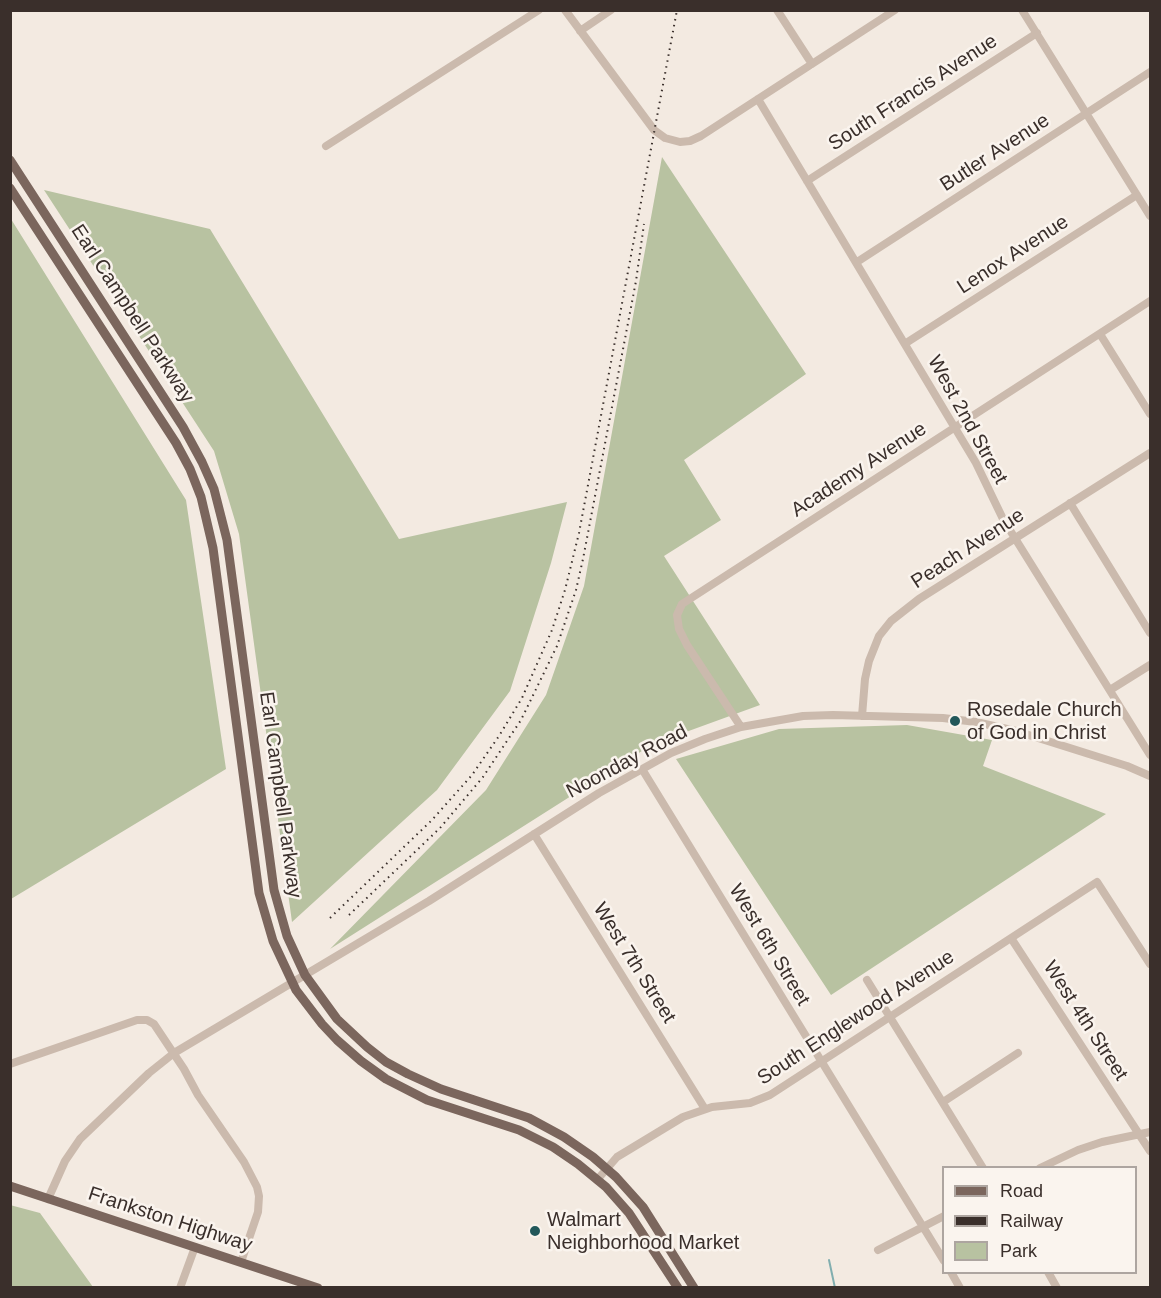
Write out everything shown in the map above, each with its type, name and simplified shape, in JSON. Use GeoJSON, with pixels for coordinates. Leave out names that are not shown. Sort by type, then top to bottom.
{"type":"FeatureCollection","features":[{"type":"Feature","properties":{"kind":"main road","name":"Earl Campbell Parkway"},"geometry":{"type":"LineString","coordinates":[[10,160],[195,446],[214,489],[227,540],[275,897],[287,936],[305,975],[337,1019],[367,1047],[408,1074],[450,1092],[505,1109],[534,1121],[571,1141],[607,1168],[635,1197],[657,1226],[694,1287]]}},
{"type":"Feature","properties":{"kind":"main road","name":"Earl Campbell Parkway"},"geometry":{"type":"LineString","coordinates":[[10,188],[182,453],[201,497],[212,538],[259,893],[273,941],[292,983],[322,1024],[353,1055],[400,1087],[446,1106],[500,1122],[527,1133],[562,1152],[597,1180],[620,1203],[644,1234],[678,1287]]}},
{"type":"Feature","properties":{"kind":"main road"},"geometry":{"type":"LineString","coordinates":[[182,453],[195,446]]}},
{"type":"Feature","properties":{"kind":"main road"},"geometry":{"type":"LineString","coordinates":[[446,1106],[450,1092]]}},
{"type":"Feature","properties":{"kind":"main road","name":"Frankston Highway"},"geometry":{"type":"LineString","coordinates":[[10,1186],[318,1287]]}},
{"type":"Feature","properties":{"kind":"main road"},"geometry":{"type":"LineString","coordinates":[[644,1234],[657,1226]]}},
{"type":"Feature","properties":{"kind":"main road"},"geometry":{"type":"LineString","coordinates":[[668,1272],[680,1264]]}},
{"type":"Feature","properties":{"kind":"main road"},"geometry":{"type":"LineString","coordinates":[[678,1287],[689,1279]]}},
{"type":"Feature","properties":{"kind":"street"},"geometry":{"type":"LineString","coordinates":[[326,146],[539,10]]}},
{"type":"Feature","properties":{"kind":"street"},"geometry":{"type":"LineString","coordinates":[[565,10],[654,130],[665,138],[680,142],[695,139],[895,10]]}},
{"type":"Feature","properties":{"kind":"street"},"geometry":{"type":"LineString","coordinates":[[580,31],[611,10]]}},
{"type":"Feature","properties":{"kind":"street"},"geometry":{"type":"LineString","coordinates":[[777,10],[812,64]]}},
{"type":"Feature","properties":{"kind":"street"},"geometry":{"type":"LineString","coordinates":[[1022,10],[1150,216]]}},
{"type":"Feature","properties":{"kind":"street","name":"South Francis Avenue"},"geometry":{"type":"LineString","coordinates":[[807,181],[1037,33]]}},
{"type":"Feature","properties":{"kind":"street","name":"Butler Avenue"},"geometry":{"type":"LineString","coordinates":[[857,262],[1150,72]]}},
{"type":"Feature","properties":{"kind":"street","name":"West 2nd Street"},"geometry":{"type":"LineString","coordinates":[[758,99],[906,343],[976,463],[990,496],[1015,538],[1150,755]]}},
{"type":"Feature","properties":{"kind":"street","name":"Lenox Avenue"},"geometry":{"type":"LineString","coordinates":[[906,343],[1137,195]]}},
{"type":"Feature","properties":{"kind":"street","name":"Academy Avenue"},"geometry":{"type":"LineString","coordinates":[[741,727],[679,629],[679,610],[687,599],[1150,301]]}},
{"type":"Feature","properties":{"kind":"street"},"geometry":{"type":"LineString","coordinates":[[1100,334],[1150,414]]}},
{"type":"Feature","properties":{"kind":"street","name":"Peach Avenue"},"geometry":{"type":"LineString","coordinates":[[862,716],[865,679],[879,636],[905,609],[1150,453]]}},
{"type":"Feature","properties":{"kind":"street"},"geometry":{"type":"LineString","coordinates":[[1070,503],[1150,633]]}},
{"type":"Feature","properties":{"kind":"street"},"geometry":{"type":"LineString","coordinates":[[1110,690],[1150,665]]}},
{"type":"Feature","properties":{"kind":"street","name":"Noonday Road"},"geometry":{"type":"LineString","coordinates":[[48,1199],[65,1161],[80,1139],[149,1073],[174,1053],[485,867],[599,793],[671,753],[741,727],[803,716],[943,718],[1016,730],[1127,766],[1150,776]]}},
{"type":"Feature","properties":{"kind":"street","name":"West 6th Street"},"geometry":{"type":"LineString","coordinates":[[642,769],[942,1258]]}},
{"type":"Feature","properties":{"kind":"street","name":"West 7th Street"},"geometry":{"type":"LineString","coordinates":[[534,834],[705,1109]]}},
{"type":"Feature","properties":{"kind":"street","name":"South Englewood Avenue"},"geometry":{"type":"LineString","coordinates":[[597,1180],[622,1154],[679,1119],[705,1109],[757,1101],[821,1063],[1097,882],[1150,964]]}},
{"type":"Feature","properties":{"kind":"street","name":"West 4th Street"},"geometry":{"type":"LineString","coordinates":[[1011,938],[1150,1151]]}},
{"type":"Feature","properties":{"kind":"street"},"geometry":{"type":"LineString","coordinates":[[867,980],[982,1166]]}},
{"type":"Feature","properties":{"kind":"street"},"geometry":{"type":"LineString","coordinates":[[10,1064],[141,1020],[157,1026],[198,1095],[244,1162],[259,1192],[260,1201],[256,1218],[241,1262]]}},
{"type":"Feature","properties":{"kind":"street"},"geometry":{"type":"LineString","coordinates":[[943,1102],[1018,1053]]}},
{"type":"Feature","properties":{"kind":"street"},"geometry":{"type":"LineString","coordinates":[[1042,1166],[1086,1147],[1150,1132]]}},
{"type":"Feature","properties":{"kind":"street"},"geometry":{"type":"LineString","coordinates":[[878,1250],[942,1217]]}},
{"type":"Feature","properties":{"kind":"street"},"geometry":{"type":"LineString","coordinates":[[180,1287],[195,1247]]}},
{"type":"Feature","properties":{"kind":"street"},"geometry":{"type":"LineString","coordinates":[[952,1274],[960,1287]]}},
{"type":"Feature","properties":{"kind":"street"},"geometry":{"type":"LineString","coordinates":[[1049,1274],[1057,1287]]}},
{"type":"Feature","properties":{"kind":"green space"},"geometry":{"type":"Polygon","coordinates":[[[662,157],[806,374],[684,460],[721,520],[664,556],[760,705],[653,744],[330,949],[486,790],[546,695],[584,586],[662,157]]]}},
{"type":"Feature","properties":{"kind":"green space"},"geometry":{"type":"Polygon","coordinates":[[[44,190],[210,229],[399,539],[567,502],[551,563],[510,691],[437,790],[292,922],[239,534],[214,451],[44,190]]]}},
{"type":"Feature","properties":{"kind":"green space"},"geometry":{"type":"Polygon","coordinates":[[[11,219],[186,500],[226,769],[11,899],[11,219]]]}},
{"type":"Feature","properties":{"kind":"green space"},"geometry":{"type":"Polygon","coordinates":[[[907,725],[992,740],[983,766],[1106,814],[831,995],[676,759],[779,729],[907,725]]]}},
{"type":"Feature","properties":{"kind":"green space"},"geometry":{"type":"Polygon","coordinates":[[[10,1205],[40,1213],[93,1287],[11,1287],[10,1205]]]}},
{"type":"Feature","properties":{"kind":"waterway"},"geometry":{"type":"LineString","coordinates":[[829,1260],[835,1288]]}},
{"type":"Feature","properties":{"kind":"railway"},"geometry":{"type":"LineString","coordinates":[[330,918],[432,820],[472,775],[522,698],[552,630],[579,533],[677,10]]}},
{"type":"Feature","properties":{"kind":"railway"},"geometry":{"type":"LineString","coordinates":[[349,915],[440,828],[483,777],[521,720],[557,646],[576,590],[583,559],[636,281],[644,224]]}},
{"type":"Feature","properties":{"kind":"place","name":"Rosedale Church of God in Christ"},"geometry":{"type":"Point","coordinates":[955,721]}},
{"type":"Feature","properties":{"kind":"place","name":"Walmart Neighborhood Market"},"geometry":{"type":"Point","coordinates":[535,1231]}}]}
